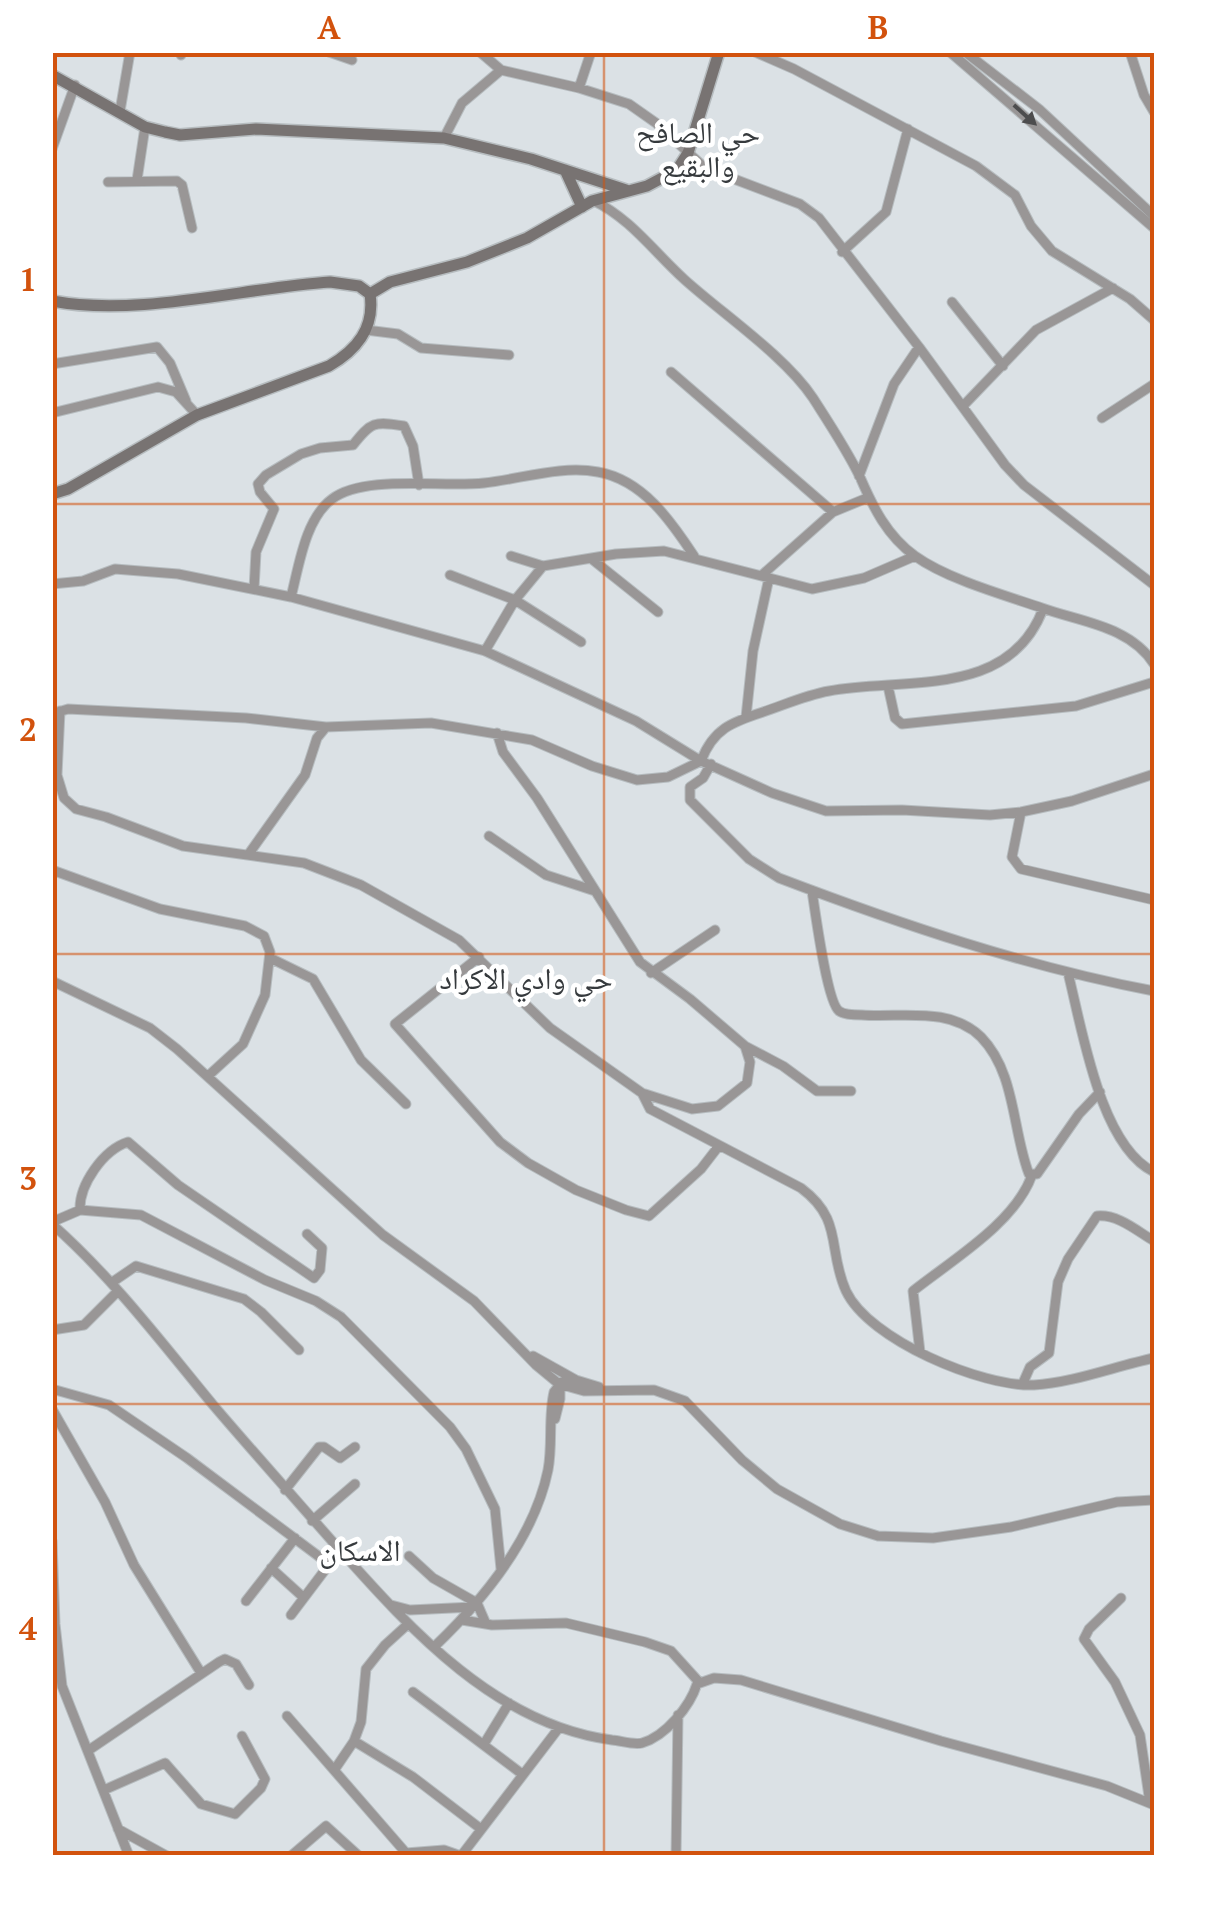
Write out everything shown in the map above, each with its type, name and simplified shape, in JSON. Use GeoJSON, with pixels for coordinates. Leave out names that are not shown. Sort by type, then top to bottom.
{"type":"FeatureCollection","features":[{"type":"Feature","properties":{"kind":"street"},"geometry":{"type":"LineString","coordinates":[[120,111],[130,52]]}},
{"type":"Feature","properties":{"kind":"street"},"geometry":{"type":"LineString","coordinates":[[329,52],[352,60]]}},
{"type":"Feature","properties":{"kind":"street"},"geometry":{"type":"LineString","coordinates":[[480,52],[501,70],[629,104],[705,168],[800,204],[818,218],[1024,486],[1154,586]]}},
{"type":"Feature","properties":{"kind":"street"},"geometry":{"type":"LineString","coordinates":[[580,88],[590,52]]}},
{"type":"Feature","properties":{"kind":"street"},"geometry":{"type":"LineString","coordinates":[[370,294],[390,282],[467,262],[527,238],[587,204],[666,178],[688,154],[719,52]]}},
{"type":"Feature","properties":{"kind":"street"},"geometry":{"type":"LineString","coordinates":[[755,52],[953,152],[1009,189],[1045,245],[1152,313]]}},
{"type":"Feature","properties":{"kind":"street"},"geometry":{"type":"LineString","coordinates":[[950,52],[1154,228]]}},
{"type":"Feature","properties":{"kind":"street"},"geometry":{"type":"LineString","coordinates":[[965,52],[1039,109],[1154,216]]}},
{"type":"Feature","properties":{"kind":"street"},"geometry":{"type":"LineString","coordinates":[[1130,52],[1154,112]]}},
{"type":"Feature","properties":{"kind":"street"},"geometry":{"type":"LineString","coordinates":[[444,138],[462,103],[501,70]]}},
{"type":"Feature","properties":{"kind":"street"},"geometry":{"type":"LineString","coordinates":[[52,75],[145,128],[180,135],[256,129],[444,138],[626,190]]}},
{"type":"Feature","properties":{"kind":"street"},"geometry":{"type":"LineString","coordinates":[[52,149],[74,85]]}},
{"type":"Feature","properties":{"kind":"street"},"geometry":{"type":"LineString","coordinates":[[137,180],[145,128]]}},
{"type":"Feature","properties":{"kind":"street"},"geometry":{"type":"LineString","coordinates":[[842,252],[886,212],[908,129]]}},
{"type":"Feature","properties":{"kind":"street"},"geometry":{"type":"LineString","coordinates":[[564,170],[587,204],[624,220],[683,278],[794,374],[860,476],[880,520],[915,556],[960,578],[1134,641],[1154,664]]}},
{"type":"Feature","properties":{"kind":"street"},"geometry":{"type":"LineString","coordinates":[[108,182],[170,179],[182,185],[192,228]]}},
{"type":"Feature","properties":{"kind":"street"},"geometry":{"type":"LineString","coordinates":[[52,301],[88,306],[222,296],[330,282],[359,286],[370,294],[372,310],[366,330],[348,355],[329,366],[197,415],[52,494]]}},
{"type":"Feature","properties":{"kind":"street"},"geometry":{"type":"LineString","coordinates":[[963,406],[1043,325],[1113,288]]}},
{"type":"Feature","properties":{"kind":"street"},"geometry":{"type":"LineString","coordinates":[[952,302],[1003,366]]}},
{"type":"Feature","properties":{"kind":"street"},"geometry":{"type":"LineString","coordinates":[[366,330],[398,334],[420,348],[508,355]]}},
{"type":"Feature","properties":{"kind":"street"},"geometry":{"type":"LineString","coordinates":[[860,476],[894,384],[919,347]]}},
{"type":"Feature","properties":{"kind":"street"},"geometry":{"type":"LineString","coordinates":[[52,364],[157,348],[170,363],[186,401],[197,415]]}},
{"type":"Feature","properties":{"kind":"street"},"geometry":{"type":"LineString","coordinates":[[671,372],[833,512]]}},
{"type":"Feature","properties":{"kind":"street"},"geometry":{"type":"LineString","coordinates":[[1102,418],[1154,384]]}},
{"type":"Feature","properties":{"kind":"street"},"geometry":{"type":"LineString","coordinates":[[52,413],[150,387],[166,388],[186,401]]}},
{"type":"Feature","properties":{"kind":"street"},"geometry":{"type":"LineString","coordinates":[[254,588],[256,552],[274,509],[258,484],[272,472],[301,454],[353,445],[362,430],[382,422],[404,426],[413,446],[419,485]]}},
{"type":"Feature","properties":{"kind":"street"},"geometry":{"type":"LineString","coordinates":[[290,597],[308,538],[330,500],[342,493],[374,486],[480,484],[556,471],[598,472],[640,492],[669,518],[694,556]]}},
{"type":"Feature","properties":{"kind":"street"},"geometry":{"type":"LineString","coordinates":[[746,717],[765,576],[780,556],[833,512],[867,498]]}},
{"type":"Feature","properties":{"kind":"street"},"geometry":{"type":"LineString","coordinates":[[511,556],[544,566],[664,551],[812,589],[864,578],[915,556]]}},
{"type":"Feature","properties":{"kind":"street"},"geometry":{"type":"LineString","coordinates":[[593,560],[658,612]]}},
{"type":"Feature","properties":{"kind":"street"},"geometry":{"type":"LineString","coordinates":[[485,651],[514,600],[544,566]]}},
{"type":"Feature","properties":{"kind":"street"},"geometry":{"type":"LineString","coordinates":[[52,584],[84,581],[115,569],[178,574],[290,597],[485,651],[636,721],[706,763],[772,793],[826,811],[990,815],[1020,812],[1072,801],[1154,774]]}},
{"type":"Feature","properties":{"kind":"street"},"geometry":{"type":"LineString","coordinates":[[450,576],[514,600],[581,642]]}},
{"type":"Feature","properties":{"kind":"street"},"geometry":{"type":"LineString","coordinates":[[1042,609],[1026,642],[996,664],[952,678],[830,691],[746,717],[708,741],[703,778],[690,787],[690,800],[750,859],[778,878],[1009,958],[1154,991]]}},
{"type":"Feature","properties":{"kind":"street"},"geometry":{"type":"LineString","coordinates":[[888,686],[895,718],[902,724],[1076,706],[1154,682]]}},
{"type":"Feature","properties":{"kind":"street"},"geometry":{"type":"LineString","coordinates":[[52,700],[56,713],[57,775],[64,798],[76,809],[106,816],[171,842],[304,863],[344,878],[433,923],[479,957],[550,1028],[642,1094],[692,1110],[718,1106],[747,1082],[750,1069],[745,1046]]}},
{"type":"Feature","properties":{"kind":"street"},"geometry":{"type":"LineString","coordinates":[[56,713],[246,718],[326,727],[431,723],[532,740],[592,766],[638,780],[668,778],[706,763]]}},
{"type":"Feature","properties":{"kind":"street"},"geometry":{"type":"LineString","coordinates":[[248,855],[305,775],[326,727]]}},
{"type":"Feature","properties":{"kind":"street"},"geometry":{"type":"LineString","coordinates":[[497,733],[503,752],[524,777],[640,962],[745,1046],[782,1066],[816,1092],[851,1090]]}},
{"type":"Feature","properties":{"kind":"street"},"geometry":{"type":"LineString","coordinates":[[1020,812],[1012,856],[1018,867],[1045,877],[1154,900]]}},
{"type":"Feature","properties":{"kind":"street"},"geometry":{"type":"LineString","coordinates":[[489,836],[546,875],[595,891]]}},
{"type":"Feature","properties":{"kind":"street"},"geometry":{"type":"LineString","coordinates":[[52,870],[160,909],[254,929],[268,942],[268,988],[246,1040],[208,1076]]}},
{"type":"Feature","properties":{"kind":"street"},"geometry":{"type":"LineString","coordinates":[[812,891],[830,991],[840,1012],[947,1018],[980,1036],[1003,1073],[1032,1175]]}},
{"type":"Feature","properties":{"kind":"street"},"geometry":{"type":"LineString","coordinates":[[651,972],[715,930]]}},
{"type":"Feature","properties":{"kind":"street"},"geometry":{"type":"LineString","coordinates":[[479,957],[394,1024],[500,1142],[576,1190],[650,1216],[701,1170],[718,1146]]}},
{"type":"Feature","properties":{"kind":"street"},"geometry":{"type":"LineString","coordinates":[[270,958],[317,984],[362,1060],[406,1104]]}},
{"type":"Feature","properties":{"kind":"street"},"geometry":{"type":"LineString","coordinates":[[1068,974],[1100,1092],[1131,1156],[1154,1172]]}},
{"type":"Feature","properties":{"kind":"street"},"geometry":{"type":"LineString","coordinates":[[52,981],[150,1028],[333,1192],[474,1301],[559,1384],[584,1391],[654,1390],[684,1401],[777,1489],[823,1516],[871,1534],[949,1537],[1104,1504],[1154,1500]]}},
{"type":"Feature","properties":{"kind":"street"},"geometry":{"type":"LineString","coordinates":[[920,1352],[914,1291],[996,1224],[1023,1195],[1032,1175],[1100,1092]]}},
{"type":"Feature","properties":{"kind":"street"},"geometry":{"type":"LineString","coordinates":[[642,1094],[650,1109],[801,1188],[822,1206],[849,1296],[878,1328],[920,1352],[994,1380],[1034,1384],[1154,1358]]}},
{"type":"Feature","properties":{"kind":"street"},"geometry":{"type":"LineString","coordinates":[[80,1210],[87,1182],[112,1152],[128,1142],[178,1185],[314,1278],[320,1270],[322,1248],[308,1234]]}},
{"type":"Feature","properties":{"kind":"street"},"geometry":{"type":"LineString","coordinates":[[501,1570],[495,1508],[466,1450],[450,1427],[341,1317],[150,1218],[80,1210],[52,1223],[115,1287],[284,1490],[407,1625],[508,1704],[558,1729],[637,1744],[661,1732],[692,1699],[700,1682],[729,1678],[773,1687],[926,1736],[1107,1786],[1152,1804]]}},
{"type":"Feature","properties":{"kind":"street"},"geometry":{"type":"LineString","coordinates":[[1023,1383],[1030,1368],[1049,1353],[1058,1282],[1068,1259],[1097,1216],[1126,1224],[1154,1242]]}},
{"type":"Feature","properties":{"kind":"street"},"geometry":{"type":"LineString","coordinates":[[52,1330],[84,1325],[98,1314],[115,1287],[136,1266],[227,1292],[252,1304],[299,1350]]}},
{"type":"Feature","properties":{"kind":"street"},"geometry":{"type":"LineString","coordinates":[[521,1348],[576,1380],[602,1388]]}},
{"type":"Feature","properties":{"kind":"street"},"geometry":{"type":"LineString","coordinates":[[552,1368],[559,1384]]}},
{"type":"Feature","properties":{"kind":"street"},"geometry":{"type":"LineString","coordinates":[[435,1646],[462,1620],[501,1570],[541,1494],[549,1463],[552,1397],[559,1384],[576,1380]]}},
{"type":"Feature","properties":{"kind":"street"},"geometry":{"type":"LineString","coordinates":[[52,1389],[109,1406],[187,1458],[329,1564]]}},
{"type":"Feature","properties":{"kind":"street"},"geometry":{"type":"LineString","coordinates":[[52,1410],[134,1565],[201,1673]]}},
{"type":"Feature","properties":{"kind":"street"},"geometry":{"type":"LineString","coordinates":[[284,1490],[319,1447],[340,1458],[355,1447]]}},
{"type":"Feature","properties":{"kind":"street"},"geometry":{"type":"LineString","coordinates":[[312,1522],[356,1484]]}},
{"type":"Feature","properties":{"kind":"street"},"geometry":{"type":"LineString","coordinates":[[246,1601],[295,1538]]}},
{"type":"Feature","properties":{"kind":"street"},"geometry":{"type":"LineString","coordinates":[[52,1541],[62,1686],[129,1856]]}},
{"type":"Feature","properties":{"kind":"street"},"geometry":{"type":"LineString","coordinates":[[290,1614],[340,1550]]}},
{"type":"Feature","properties":{"kind":"street"},"geometry":{"type":"LineString","coordinates":[[409,1556],[433,1578],[475,1605],[486,1624]]}},
{"type":"Feature","properties":{"kind":"street"},"geometry":{"type":"LineString","coordinates":[[271,1568],[303,1596]]}},
{"type":"Feature","properties":{"kind":"street"},"geometry":{"type":"LineString","coordinates":[[1121,1598],[1084,1639],[1114,1682],[1140,1734],[1152,1804]]}},
{"type":"Feature","properties":{"kind":"street"},"geometry":{"type":"LineString","coordinates":[[389,1604],[410,1610],[475,1605]]}},
{"type":"Feature","properties":{"kind":"street"},"geometry":{"type":"LineString","coordinates":[[462,1620],[486,1624],[566,1623],[645,1642],[671,1651],[700,1682]]}},
{"type":"Feature","properties":{"kind":"street"},"geometry":{"type":"LineString","coordinates":[[335,1769],[354,1740],[364,1706],[366,1669],[407,1625]]}},
{"type":"Feature","properties":{"kind":"street"},"geometry":{"type":"LineString","coordinates":[[89,1750],[219,1662],[232,1661],[249,1685]]}},
{"type":"Feature","properties":{"kind":"street"},"geometry":{"type":"LineString","coordinates":[[52,1676],[62,1686]]}},
{"type":"Feature","properties":{"kind":"street"},"geometry":{"type":"LineString","coordinates":[[413,1692],[522,1774]]}},
{"type":"Feature","properties":{"kind":"street"},"geometry":{"type":"LineString","coordinates":[[484,1744],[508,1704]]}},
{"type":"Feature","properties":{"kind":"street"},"geometry":{"type":"LineString","coordinates":[[676,1856],[678,1715]]}},
{"type":"Feature","properties":{"kind":"street"},"geometry":{"type":"LineString","coordinates":[[287,1716],[404,1854],[444,1850],[461,1856],[558,1729]]}},
{"type":"Feature","properties":{"kind":"street"},"geometry":{"type":"LineString","coordinates":[[104,1790],[164,1763],[201,1804],[235,1814],[265,1779],[242,1736]]}},
{"type":"Feature","properties":{"kind":"street"},"geometry":{"type":"LineString","coordinates":[[354,1740],[413,1777],[482,1829]]}},
{"type":"Feature","properties":{"kind":"street"},"geometry":{"type":"LineString","coordinates":[[291,1856],[326,1826],[359,1856]]}},
{"type":"Feature","properties":{"kind":"street"},"geometry":{"type":"LineString","coordinates":[[118,1829],[167,1856]]}},
{"type":"Feature","properties":{"kind":"district","name":"حي الصافح والبقيع"},"geometry":{"type":"Point","coordinates":[698,149]}},
{"type":"Feature","properties":{"kind":"district","name":"حي وادي الاكراد"},"geometry":{"type":"Point","coordinates":[526,978]}},
{"type":"Feature","properties":{"kind":"district","name":"الاسكان"},"geometry":{"type":"Point","coordinates":[360,1550]}}]}
